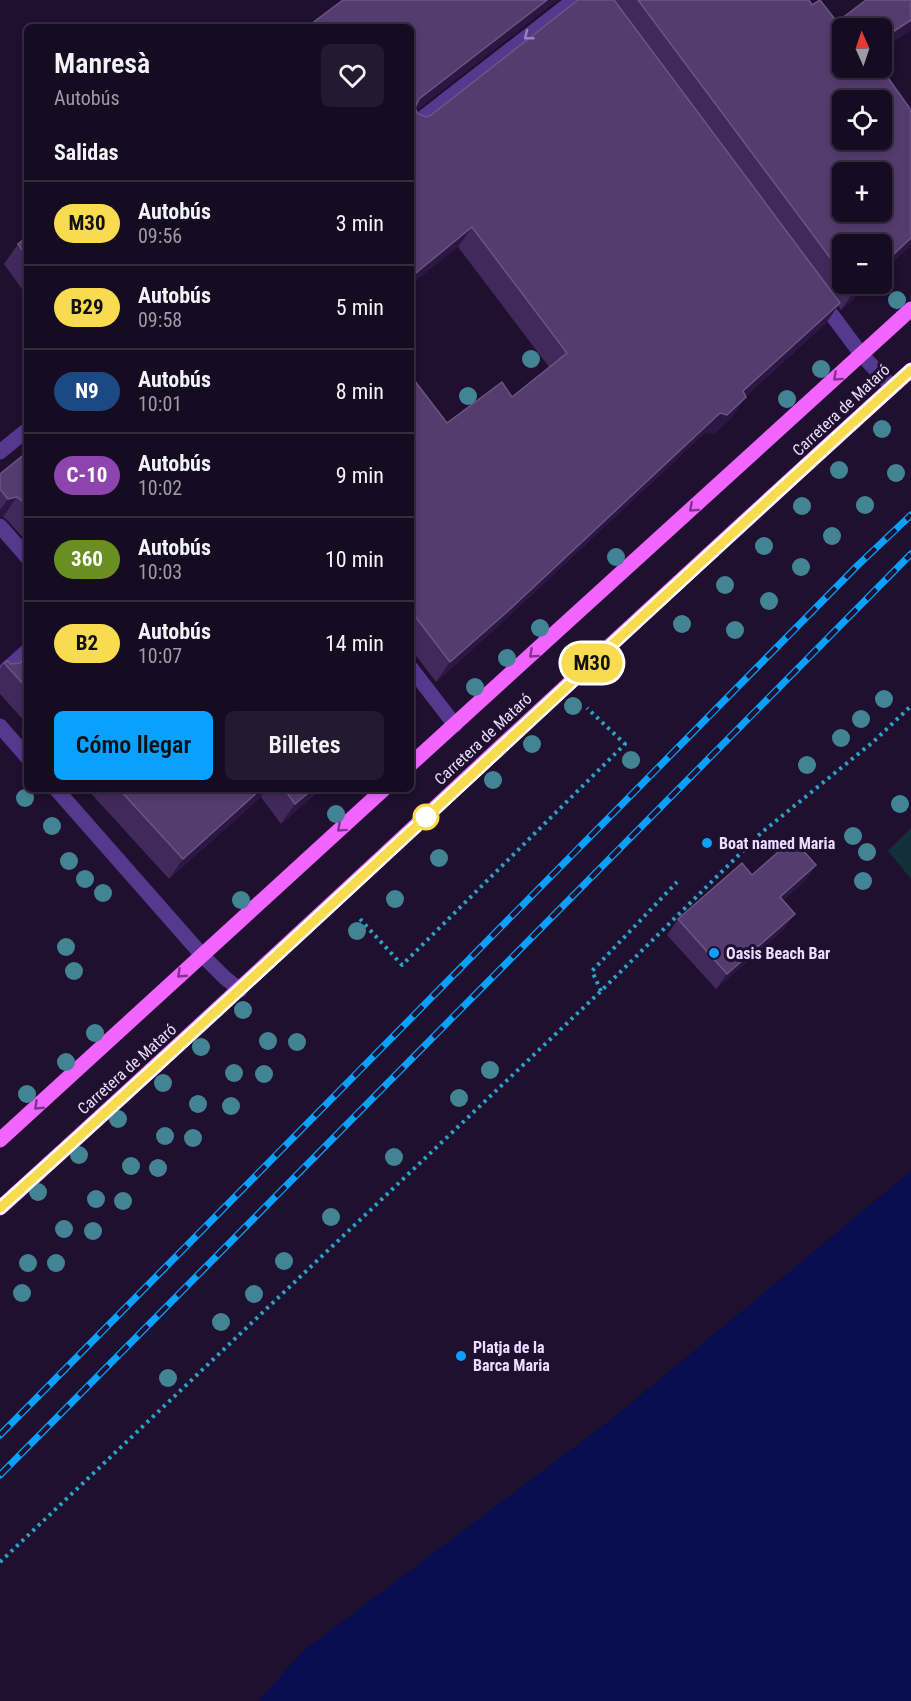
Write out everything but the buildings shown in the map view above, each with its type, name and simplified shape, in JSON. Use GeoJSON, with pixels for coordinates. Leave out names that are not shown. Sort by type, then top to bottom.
{"type":"FeatureCollection","features":[{"type":"Feature","properties":{"kind":"main road","name":"Carretera de Mataró"},"geometry":{"type":"LineString","coordinates":[[414,762],[911,309]]}},
{"type":"Feature","properties":{"kind":"main road","name":"Carretera de Mataró"},"geometry":{"type":"LineString","coordinates":[[0,1208],[240,990],[339,896],[911,370]]}},
{"type":"Feature","properties":{"kind":"main road","name":"Carretera de Mataró"},"geometry":{"type":"LineString","coordinates":[[0,1140],[381,792]]}},
{"type":"Feature","properties":{"kind":"street"},"geometry":{"type":"LineString","coordinates":[[414,125],[574,0]]}},
{"type":"Feature","properties":{"kind":"street"},"geometry":{"type":"LineString","coordinates":[[814,291],[861,354],[892,387]]}},
{"type":"Feature","properties":{"kind":"street"},"geometry":{"type":"LineString","coordinates":[[0,452],[24,432]]}},
{"type":"Feature","properties":{"kind":"street"},"geometry":{"type":"LineString","coordinates":[[0,526],[24,553]]}},
{"type":"Feature","properties":{"kind":"street"},"geometry":{"type":"LineString","coordinates":[[0,675],[24,654]]}},
{"type":"Feature","properties":{"kind":"street"},"geometry":{"type":"LineString","coordinates":[[414,672],[455,725]]}},
{"type":"Feature","properties":{"kind":"street"},"geometry":{"type":"LineString","coordinates":[[0,726],[24,754]]}},
{"type":"Feature","properties":{"kind":"street"},"geometry":{"type":"LineString","coordinates":[[59,792],[202,955],[240,990]]}},
{"type":"Feature","properties":{"kind":"path"},"geometry":{"type":"LineString","coordinates":[[0,1562],[601,992],[761,833],[873,742],[911,706]]}},
{"type":"Feature","properties":{"kind":"path"},"geometry":{"type":"LineString","coordinates":[[339,896],[402,965],[625,744]]}},
{"type":"Feature","properties":{"kind":"path"},"geometry":{"type":"LineString","coordinates":[[601,992],[592,971],[677,882]]}},
{"type":"Feature","properties":{"kind":"shaded area"},"geometry":{"type":"Polygon","coordinates":[[[911,828],[911,879],[888,851],[911,828]]]}},
{"type":"Feature","properties":{"kind":"shaded area"},"geometry":{"type":"Polygon","coordinates":[[[911,1171],[911,1701],[259,1701],[302,1652],[613,1418],[911,1171]]]}},
{"type":"Feature","properties":{"kind":"railway"},"geometry":{"type":"LineString","coordinates":[[0,1435],[857,566],[911,515]]}},
{"type":"Feature","properties":{"kind":"railway"},"geometry":{"type":"LineString","coordinates":[[0,1475],[911,554]]}},
{"type":"Feature","properties":{"kind":"bus line","name":"M30"},"geometry":{"type":"LineString","coordinates":[[0,1208],[213,1015],[608,647],[911,370]]}},
{"type":"Feature","properties":{"kind":"place","name":"Boat named Maria"},"geometry":{"type":"Point","coordinates":[707,843]}},
{"type":"Feature","properties":{"kind":"place","name":"Oasis Beach Bar"},"geometry":{"type":"Point","coordinates":[714,953]}},
{"type":"Feature","properties":{"kind":"place","name":"Platja de la Barca Maria"},"geometry":{"type":"Point","coordinates":[461,1356]}}]}
